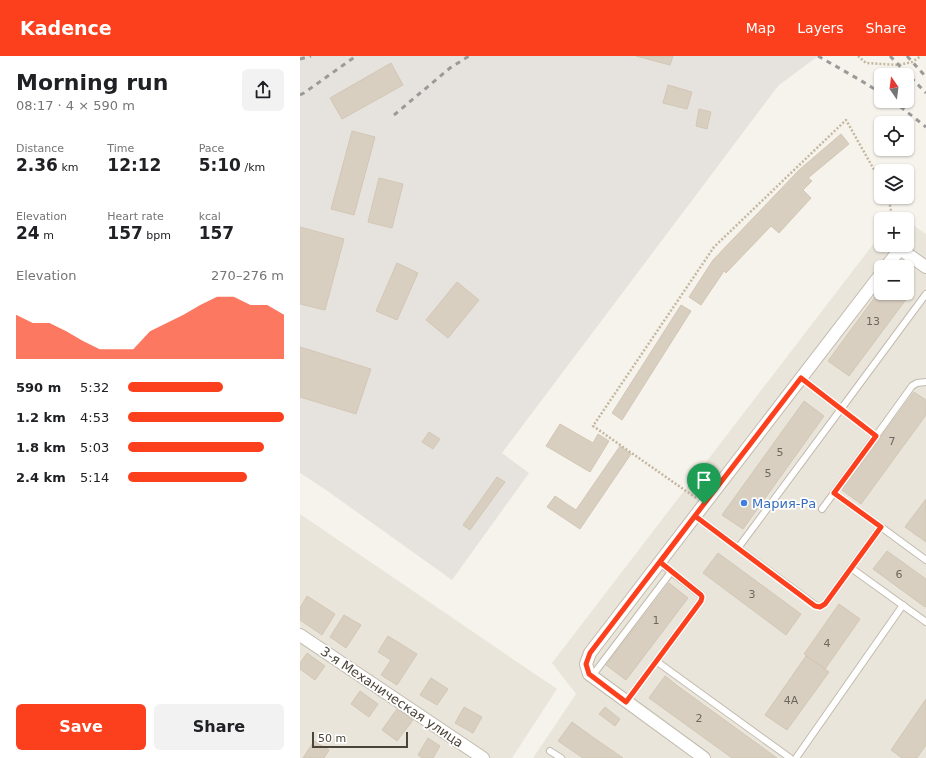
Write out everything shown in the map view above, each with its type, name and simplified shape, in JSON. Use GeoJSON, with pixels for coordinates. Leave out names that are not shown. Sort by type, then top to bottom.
{"type":"FeatureCollection","features":[{"type":"Feature","properties":{"kind":"street"},"geometry":{"type":"LineString","coordinates":[[891,260],[900,249],[926,267]]}},
{"type":"Feature","properties":{"kind":"street"},"geometry":{"type":"LineString","coordinates":[[704,758],[589,674],[586,664],[590,653],[874,283]]}},
{"type":"Feature","properties":{"kind":"street","name":"3-я Механическая улица"},"geometry":{"type":"LineString","coordinates":[[300,635],[484,758]]}},
{"type":"Feature","properties":{"kind":"lane"},"geometry":{"type":"LineString","coordinates":[[738,548],[926,294]]}},
{"type":"Feature","properties":{"kind":"lane"},"geometry":{"type":"LineString","coordinates":[[801,378],[876,436]]}},
{"type":"Feature","properties":{"kind":"lane"},"geometry":{"type":"LineString","coordinates":[[822,508],[912,386],[917,383],[926,382]]}},
{"type":"Feature","properties":{"kind":"lane"},"geometry":{"type":"LineString","coordinates":[[834,493],[926,560]]}},
{"type":"Feature","properties":{"kind":"lane"},"geometry":{"type":"LineString","coordinates":[[695,516],[815,606],[820,607],[825,604],[881,527]]}},
{"type":"Feature","properties":{"kind":"lane"},"geometry":{"type":"LineString","coordinates":[[626,702],[701,601],[702,597],[660,562]]}},
{"type":"Feature","properties":{"kind":"lane"},"geometry":{"type":"LineString","coordinates":[[851,568],[926,622]]}},
{"type":"Feature","properties":{"kind":"lane"},"geometry":{"type":"LineString","coordinates":[[592,676],[671,572]]}},
{"type":"Feature","properties":{"kind":"lane"},"geometry":{"type":"LineString","coordinates":[[796,758],[903,605]]}},
{"type":"Feature","properties":{"kind":"lane"},"geometry":{"type":"LineString","coordinates":[[656,661],[790,758]]}},
{"type":"Feature","properties":{"kind":"lane"},"geometry":{"type":"LineString","coordinates":[[550,751],[560,758]]}},
{"type":"Feature","properties":{"kind":"path"},"geometry":{"type":"LineString","coordinates":[[858,56],[866,63],[899,65],[912,62],[921,56]]}},
{"type":"Feature","properties":{"kind":"path"},"geometry":{"type":"LineString","coordinates":[[704,504],[593,426],[714,247],[846,120],[874,170]]}},
{"type":"Feature","properties":{"kind":"shaded area"},"geometry":{"type":"Polygon","coordinates":[[[300,56],[818,56],[778,86],[502,453],[529,473],[452,580],[300,473],[300,56]]]}},
{"type":"Feature","properties":{"kind":"shaded area"},"geometry":{"type":"Polygon","coordinates":[[[914,226],[926,234],[926,758],[533,758],[576,694],[552,663],[874,243],[874,252],[914,252],[914,226]]]}},
{"type":"Feature","properties":{"kind":"shaded area"},"geometry":{"type":"Polygon","coordinates":[[[300,514],[557,689],[512,758],[300,758],[300,514]]]}},
{"type":"Feature","properties":{"kind":"building"},"geometry":{"type":"Polygon","coordinates":[[[636,56],[673,56],[670,65],[636,56]]]}},
{"type":"Feature","properties":{"kind":"building"},"geometry":{"type":"Polygon","coordinates":[[[391,63],[403,85],[342,119],[330,98],[391,63]]]}},
{"type":"Feature","properties":{"kind":"building"},"geometry":{"type":"Polygon","coordinates":[[[668,85],[692,92],[687,109],[663,103],[668,85]]]}},
{"type":"Feature","properties":{"kind":"building"},"geometry":{"type":"Polygon","coordinates":[[[699,109],[711,112],[707,129],[696,126],[699,109]]]}},
{"type":"Feature","properties":{"kind":"building"},"geometry":{"type":"Polygon","coordinates":[[[352,131],[375,137],[354,215],[331,209],[352,131]]]}},
{"type":"Feature","properties":{"kind":"building"},"geometry":{"type":"Polygon","coordinates":[[[841,134],[849,144],[808,178],[812,181],[803,190],[811,198],[779,233],[771,226],[726,273],[724,271],[701,305],[689,297],[713,260],[799,170],[841,134]]]}},
{"type":"Feature","properties":{"kind":"building"},"geometry":{"type":"Polygon","coordinates":[[[379,178],[403,184],[392,228],[368,222],[379,178]]]}},
{"type":"Feature","properties":{"kind":"building"},"geometry":{"type":"Polygon","coordinates":[[[300,227],[344,239],[325,310],[300,304],[300,227]]]}},
{"type":"Feature","properties":{"kind":"building"},"geometry":{"type":"Polygon","coordinates":[[[397,263],[418,273],[397,320],[376,311],[397,263]]]}},
{"type":"Feature","properties":{"kind":"building"},"geometry":{"type":"Polygon","coordinates":[[[457,282],[479,300],[448,338],[426,320],[457,282]]]}},
{"type":"Feature","properties":{"kind":"building"},"geometry":{"type":"Polygon","coordinates":[[[874,299],[874,300],[906,300],[849,376],[828,361],[874,299]]]}},
{"type":"Feature","properties":{"kind":"building"},"geometry":{"type":"Polygon","coordinates":[[[681,305],[691,311],[622,420],[612,413],[681,305]]]}},
{"type":"Feature","properties":{"kind":"building"},"geometry":{"type":"Polygon","coordinates":[[[300,347],[371,369],[356,414],[300,397],[300,347]]]}},
{"type":"Feature","properties":{"kind":"building"},"geometry":{"type":"Polygon","coordinates":[[[914,392],[926,400],[926,415],[861,504],[842,490],[914,392]]]}},
{"type":"Feature","properties":{"kind":"building"},"geometry":{"type":"Polygon","coordinates":[[[804,401],[824,416],[743,529],[722,515],[804,401]]]}},
{"type":"Feature","properties":{"kind":"building"},"geometry":{"type":"Polygon","coordinates":[[[560,424],[593,443],[598,434],[609,441],[590,472],[546,446],[560,424]]]}},
{"type":"Feature","properties":{"kind":"building"},"geometry":{"type":"Polygon","coordinates":[[[429,432],[440,439],[433,449],[422,442],[429,432]]]}},
{"type":"Feature","properties":{"kind":"building"},"geometry":{"type":"Polygon","coordinates":[[[620,446],[631,454],[580,529],[547,507],[555,496],[576,510],[620,446]]]}},
{"type":"Feature","properties":{"kind":"building"},"geometry":{"type":"Polygon","coordinates":[[[497,477],[505,482],[470,530],[463,525],[497,477]]]}},
{"type":"Feature","properties":{"kind":"building"},"geometry":{"type":"Polygon","coordinates":[[[926,499],[926,542],[905,527],[926,499]]]}},
{"type":"Feature","properties":{"kind":"building"},"geometry":{"type":"Polygon","coordinates":[[[887,551],[926,579],[925,607],[873,569],[887,551]]]}},
{"type":"Feature","properties":{"kind":"building"},"geometry":{"type":"Polygon","coordinates":[[[718,553],[801,614],[786,635],[703,573],[718,553]]]}},
{"type":"Feature","properties":{"kind":"building"},"geometry":{"type":"Polygon","coordinates":[[[669,583],[688,598],[626,680],[606,665],[669,583]]]}},
{"type":"Feature","properties":{"kind":"building"},"geometry":{"type":"Polygon","coordinates":[[[307,596],[335,614],[322,635],[300,620],[300,608],[307,596]]]}},
{"type":"Feature","properties":{"kind":"building"},"geometry":{"type":"Polygon","coordinates":[[[839,604],[860,619],[825,669],[804,654],[839,604]]]}},
{"type":"Feature","properties":{"kind":"building"},"geometry":{"type":"Polygon","coordinates":[[[344,615],[361,625],[346,648],[330,637],[344,615]]]}},
{"type":"Feature","properties":{"kind":"building"},"geometry":{"type":"Polygon","coordinates":[[[388,636],[417,654],[397,685],[381,675],[391,660],[378,652],[388,636]]]}},
{"type":"Feature","properties":{"kind":"building"},"geometry":{"type":"Polygon","coordinates":[[[307,653],[325,666],[315,680],[300,669],[300,663],[307,653]]]}},
{"type":"Feature","properties":{"kind":"building"},"geometry":{"type":"Polygon","coordinates":[[[806,656],[829,672],[787,730],[765,715],[806,656]]]}},
{"type":"Feature","properties":{"kind":"building"},"geometry":{"type":"Polygon","coordinates":[[[665,676],[777,758],[732,758],[649,698],[665,676]]]}},
{"type":"Feature","properties":{"kind":"building"},"geometry":{"type":"Polygon","coordinates":[[[431,678],[448,689],[437,705],[420,695],[431,678]]]}},
{"type":"Feature","properties":{"kind":"building"},"geometry":{"type":"Polygon","coordinates":[[[360,691],[378,704],[369,717],[351,704],[360,691]]]}},
{"type":"Feature","properties":{"kind":"building"},"geometry":{"type":"Polygon","coordinates":[[[926,699],[926,745],[917,758],[902,758],[891,750],[926,699]]]}},
{"type":"Feature","properties":{"kind":"building"},"geometry":{"type":"Polygon","coordinates":[[[464,707],[482,717],[473,733],[455,723],[464,707]]]}},
{"type":"Feature","properties":{"kind":"building"},"geometry":{"type":"Polygon","coordinates":[[[605,707],[620,719],[615,726],[599,714],[605,707]]]}},
{"type":"Feature","properties":{"kind":"building"},"geometry":{"type":"Polygon","coordinates":[[[397,709],[413,720],[397,741],[382,730],[397,709]]]}},
{"type":"Feature","properties":{"kind":"building"},"geometry":{"type":"Polygon","coordinates":[[[572,722],[623,758],[583,758],[558,741],[572,722]]]}},
{"type":"Feature","properties":{"kind":"building"},"geometry":{"type":"Polygon","coordinates":[[[428,738],[440,746],[433,758],[422,758],[418,755],[428,738]]]}},
{"type":"Feature","properties":{"kind":"building"},"geometry":{"type":"Polygon","coordinates":[[[314,741],[329,750],[324,758],[303,758],[314,741]]]}},
{"type":"Feature","properties":{"kind":"railway"},"geometry":{"type":"LineString","coordinates":[[300,59],[311,56]]}},
{"type":"Feature","properties":{"kind":"railway"},"geometry":{"type":"LineString","coordinates":[[300,95],[356,56]]}},
{"type":"Feature","properties":{"kind":"railway"},"geometry":{"type":"LineString","coordinates":[[394,115],[450,68],[469,56]]}},
{"type":"Feature","properties":{"kind":"railway"},"geometry":{"type":"LineString","coordinates":[[818,56],[874,89]]}},
{"type":"Feature","properties":{"kind":"railway"},"geometry":{"type":"LineString","coordinates":[[890,56],[926,93]]}},
{"type":"Feature","properties":{"kind":"railway"},"geometry":{"type":"LineString","coordinates":[[907,56],[926,77]]}},
{"type":"Feature","properties":{"kind":"railway"},"geometry":{"type":"LineString","coordinates":[[902,108],[926,127]]}},
{"type":"Feature","properties":{"kind":"place","name":"Мария-Ра"},"geometry":{"type":"Point","coordinates":[744,503]}},
{"type":"Feature","properties":{"kind":"route"},"geometry":{"type":"LineString","coordinates":[[801,378],[876,436],[834,493],[881,527],[825,604],[820,607],[815,606],[695,516],[660,562],[701,595],[701,601],[626,702],[589,674],[586,664],[590,653],[704,504],[801,378]]}}]}
